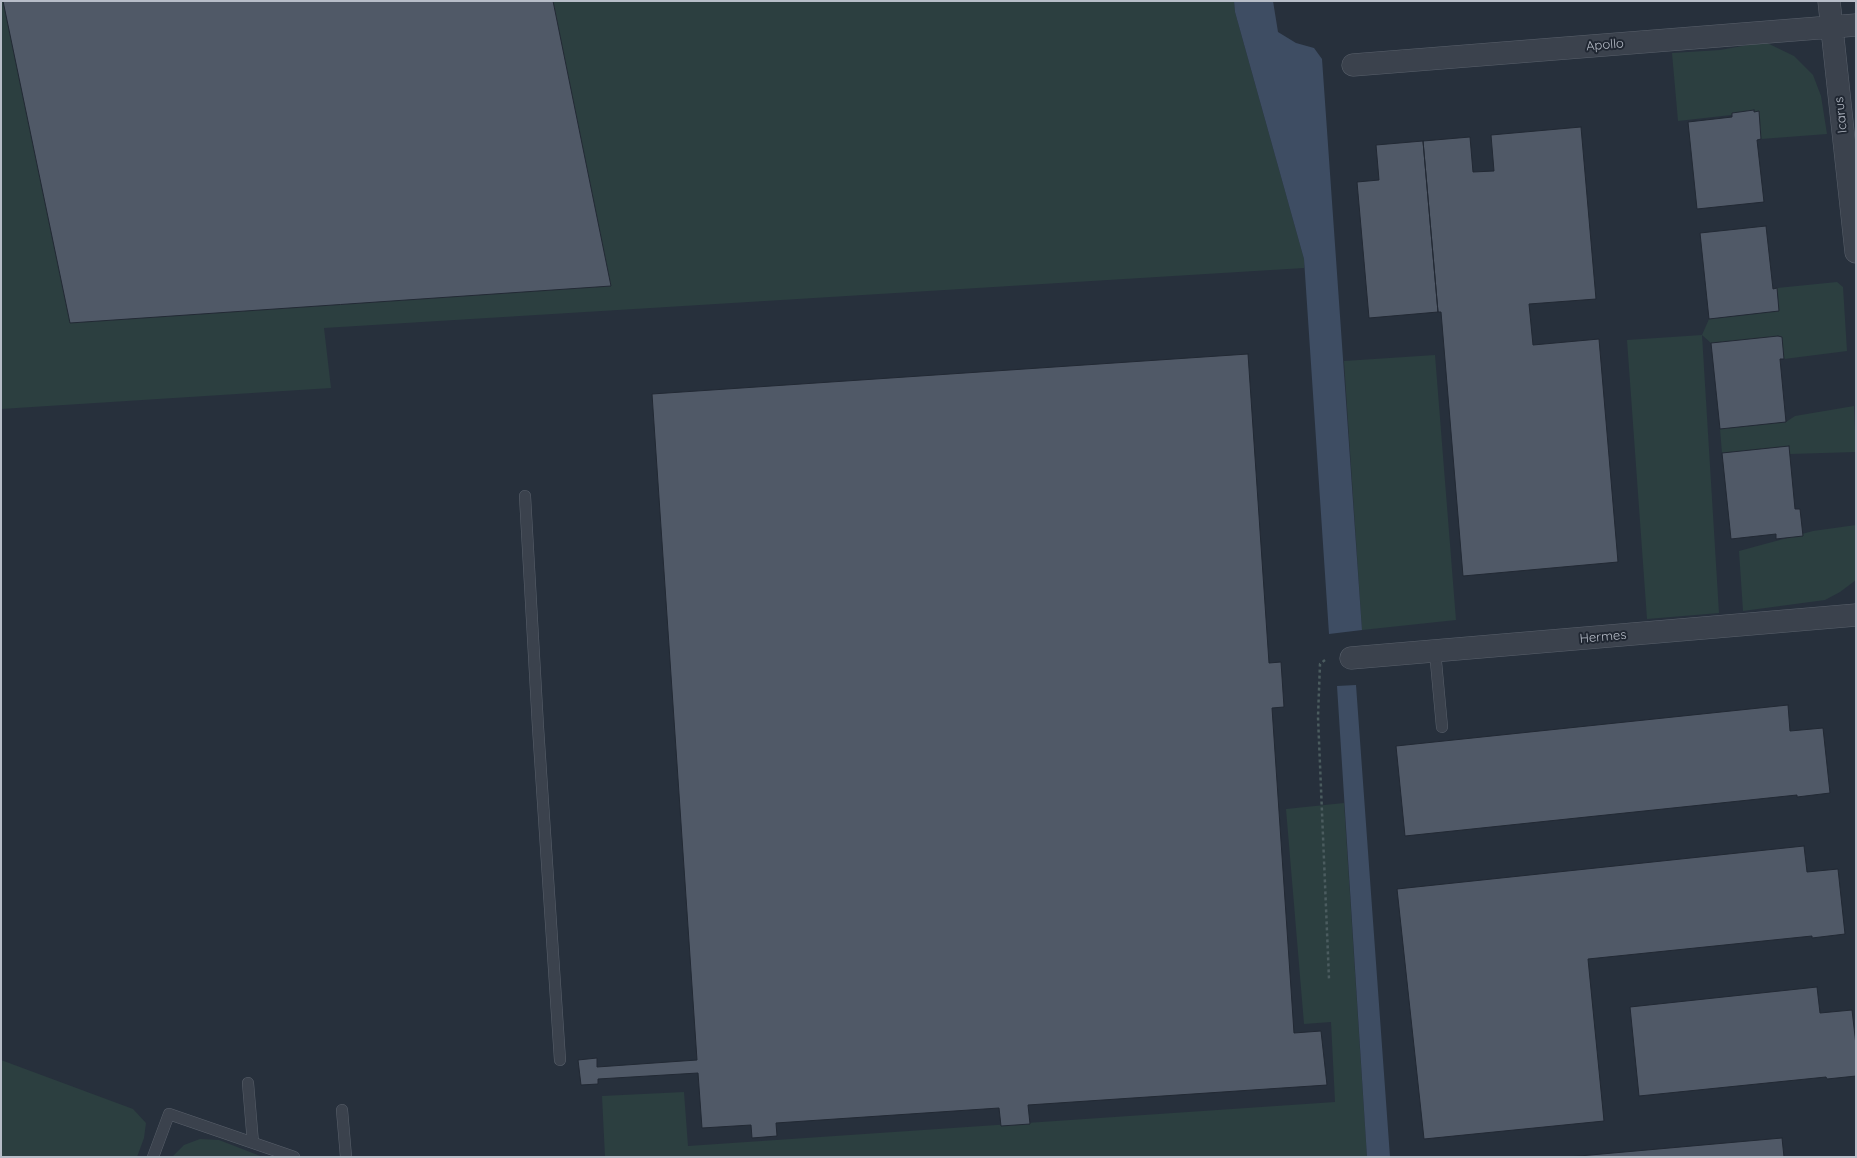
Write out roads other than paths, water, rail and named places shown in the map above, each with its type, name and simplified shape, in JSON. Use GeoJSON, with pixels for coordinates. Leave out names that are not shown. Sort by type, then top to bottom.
{"type":"FeatureCollection","features":[{"type":"Feature","properties":{"kind":"street","name":"Icarus"},"geometry":{"type":"LineString","coordinates":[[1829,1],[1856,252]]}},
{"type":"Feature","properties":{"kind":"street","name":"Apollo"},"geometry":{"type":"LineString","coordinates":[[1353,65],[1856,25]]}},
{"type":"Feature","properties":{"kind":"street","name":"Hermes"},"geometry":{"type":"LineString","coordinates":[[1351,658],[1856,615]]}},
{"type":"Feature","properties":{"kind":"lane"},"geometry":{"type":"LineString","coordinates":[[526,496],[538,728],[560,1060]]}},
{"type":"Feature","properties":{"kind":"lane"},"geometry":{"type":"LineString","coordinates":[[1435,651],[1442,727]]}},
{"type":"Feature","properties":{"kind":"lane"},"geometry":{"type":"LineString","coordinates":[[248,1084],[253,1143]]}},
{"type":"Feature","properties":{"kind":"lane"},"geometry":{"type":"LineString","coordinates":[[342,1110],[346,1157]]}},
{"type":"Feature","properties":{"kind":"lane"},"geometry":{"type":"LineString","coordinates":[[153,1157],[169,1114],[294,1157]]}},
{"type":"Feature","properties":{"kind":"water"},"geometry":{"type":"Polygon","coordinates":[[[1234,1],[1273,1],[1278,32],[1296,43],[1314,48],[1322,59],[1362,630],[1329,634],[1304,259],[1235,12],[1234,1]]]}},
{"type":"Feature","properties":{"kind":"water"},"geometry":{"type":"Polygon","coordinates":[[[1356,685],[1390,1157],[1367,1157],[1337,686],[1356,685]]]}}]}
